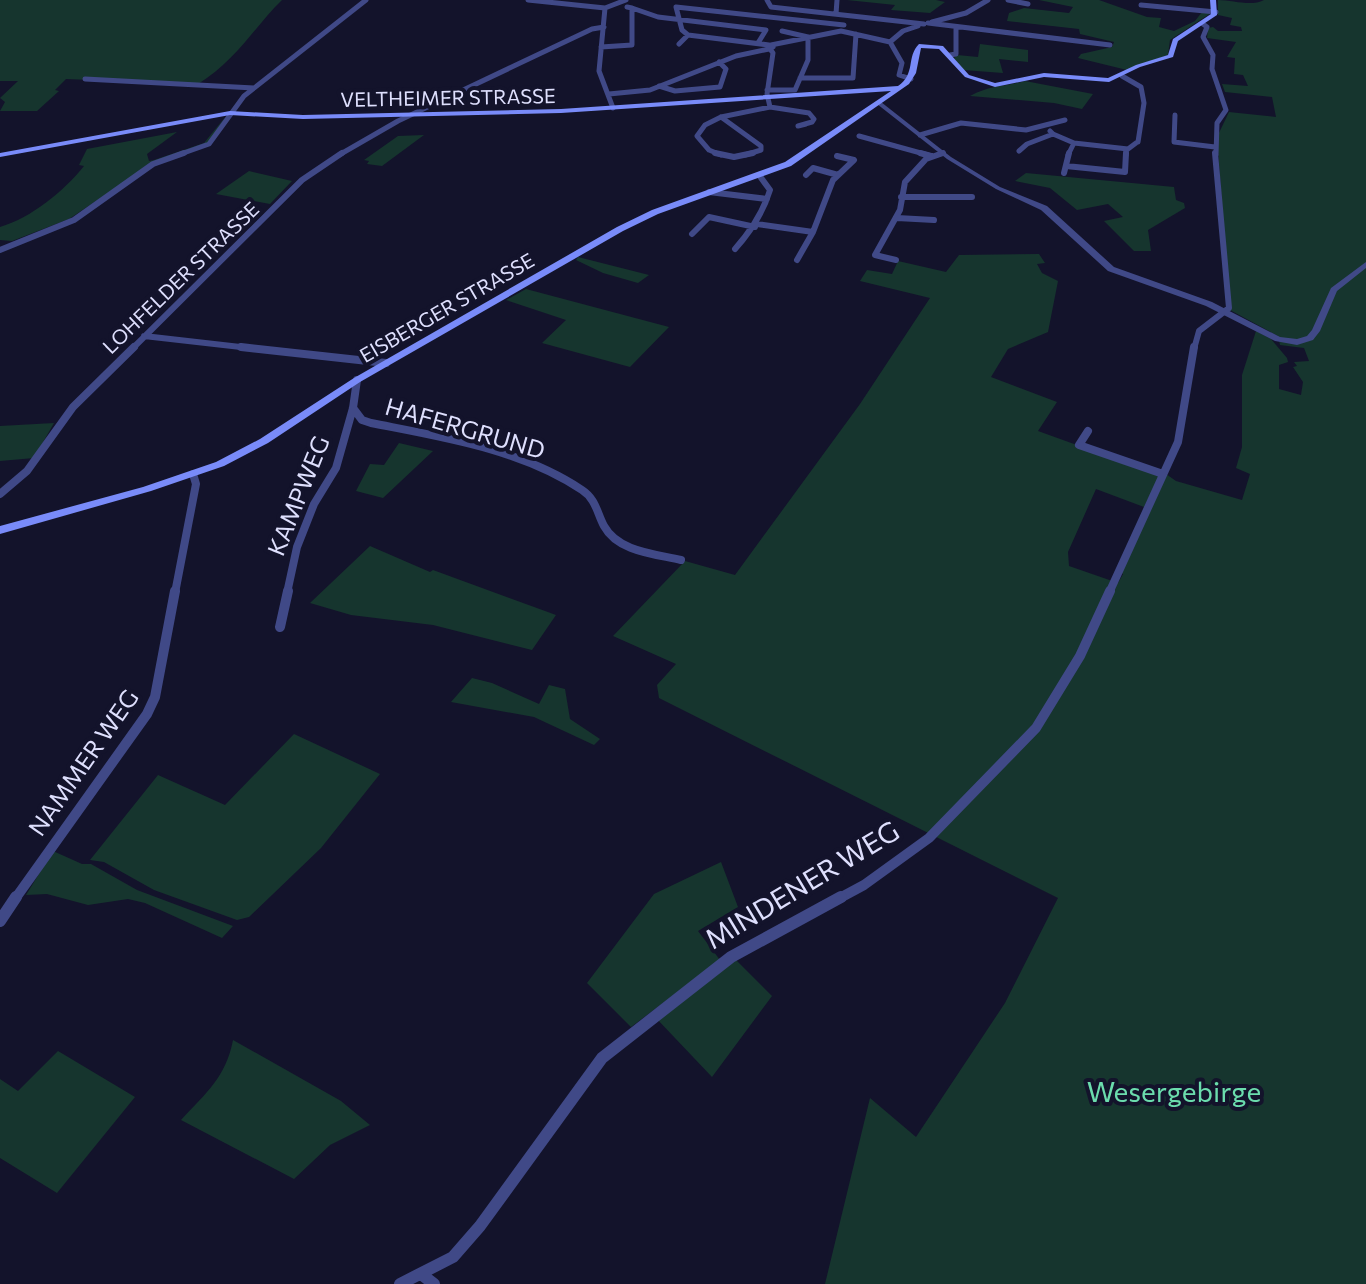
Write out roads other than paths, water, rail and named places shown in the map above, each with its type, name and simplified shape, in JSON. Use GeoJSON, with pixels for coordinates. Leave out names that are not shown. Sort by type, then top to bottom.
{"type":"FeatureCollection","features":[{"type":"Feature","properties":{"kind":"main road"},"geometry":{"type":"LineString","coordinates":[[911,79],[917,48],[934,45],[945,49],[967,76],[991,85],[1037,76],[1097,81],[1122,76],[1138,66],[1171,56],[1174,42],[1216,12],[1213,0]]}},
{"type":"Feature","properties":{"kind":"main road","name":"EISBERGER STRASSE"},"geometry":{"type":"LineString","coordinates":[[0,530],[193,474],[264,441],[357,380],[620,229],[655,212],[759,175],[802,156],[911,79]]}},
{"type":"Feature","properties":{"kind":"main road","name":"VELTHEIMER STRASSE"},"geometry":{"type":"LineString","coordinates":[[0,155],[230,113],[303,117],[613,108],[767,93],[900,88]]}},
{"type":"Feature","properties":{"kind":"street"},"geometry":{"type":"LineString","coordinates":[[0,250],[74,220],[153,164],[206,145],[254,88],[366,0]]}},
{"type":"Feature","properties":{"kind":"street"},"geometry":{"type":"LineString","coordinates":[[528,0],[605,8],[626,0]]}},
{"type":"Feature","properties":{"kind":"street"},"geometry":{"type":"LineString","coordinates":[[767,0],[771,7],[1110,45]]}},
{"type":"Feature","properties":{"kind":"street"},"geometry":{"type":"LineString","coordinates":[[836,14],[837,0]]}},
{"type":"Feature","properties":{"kind":"street"},"geometry":{"type":"LineString","coordinates":[[890,42],[903,31],[966,13],[988,0]]}},
{"type":"Feature","properties":{"kind":"street"},"geometry":{"type":"LineString","coordinates":[[1008,0],[1028,4]]}},
{"type":"Feature","properties":{"kind":"street"},"geometry":{"type":"LineString","coordinates":[[617,3],[658,17],[766,30],[761,46]]}},
{"type":"Feature","properties":{"kind":"street"},"geometry":{"type":"LineString","coordinates":[[1141,5],[1216,12]]}},
{"type":"Feature","properties":{"kind":"street"},"geometry":{"type":"LineString","coordinates":[[849,16],[842,28],[771,47],[691,35],[682,30],[676,7],[842,28],[890,42],[902,63],[899,75],[911,79]]}},
{"type":"Feature","properties":{"kind":"street"},"geometry":{"type":"LineString","coordinates":[[605,8],[602,14],[604,27],[599,71],[613,108]]}},
{"type":"Feature","properties":{"kind":"street"},"geometry":{"type":"LineString","coordinates":[[601,47],[632,45],[632,8]]}},
{"type":"Feature","properties":{"kind":"street"},"geometry":{"type":"LineString","coordinates":[[746,27],[754,16]]}},
{"type":"Feature","properties":{"kind":"street"},"geometry":{"type":"LineString","coordinates":[[1203,24],[1207,27],[1203,37],[1213,55],[1212,69],[1226,110],[1217,123],[1215,147],[1229,308],[1226,311]]}},
{"type":"Feature","properties":{"kind":"street","name":"LOHFELDER STRASSE"},"geometry":{"type":"LineString","coordinates":[[0,494],[27,471],[73,407],[302,180],[361,140],[592,29],[604,27]]}},
{"type":"Feature","properties":{"kind":"street"},"geometry":{"type":"LineString","coordinates":[[679,44],[705,28]]}},
{"type":"Feature","properties":{"kind":"street"},"geometry":{"type":"LineString","coordinates":[[950,55],[956,54],[956,28]]}},
{"type":"Feature","properties":{"kind":"street"},"geometry":{"type":"LineString","coordinates":[[782,31],[808,37]]}},
{"type":"Feature","properties":{"kind":"street"},"geometry":{"type":"LineString","coordinates":[[800,78],[853,78],[856,34]]}},
{"type":"Feature","properties":{"kind":"street"},"geometry":{"type":"LineString","coordinates":[[767,93],[795,90],[810,53],[808,37]]}},
{"type":"Feature","properties":{"kind":"street"},"geometry":{"type":"LineString","coordinates":[[609,94],[642,92],[761,46]]}},
{"type":"Feature","properties":{"kind":"street"},"geometry":{"type":"LineString","coordinates":[[770,107],[767,93],[773,53],[771,47]]}},
{"type":"Feature","properties":{"kind":"street"},"geometry":{"type":"LineString","coordinates":[[659,86],[675,91],[720,87],[726,69],[719,62]]}},
{"type":"Feature","properties":{"kind":"street"},"geometry":{"type":"LineString","coordinates":[[1039,126],[1074,143],[1126,149],[1137,143],[1144,98],[1141,87],[1122,76]]}},
{"type":"Feature","properties":{"kind":"street"},"geometry":{"type":"LineString","coordinates":[[85,79],[254,88]]}},
{"type":"Feature","properties":{"kind":"street"},"geometry":{"type":"LineString","coordinates":[[879,103],[943,153],[998,188],[1044,208],[1111,269],[1226,311],[1269,335],[1287,341],[1304,340],[1316,331],[1334,290],[1366,264]]}},
{"type":"Feature","properties":{"kind":"street"},"geometry":{"type":"LineString","coordinates":[[721,117],[762,149],[731,158],[701,144],[697,136],[701,128],[721,117],[770,107],[809,113],[814,119],[806,124]]}},
{"type":"Feature","properties":{"kind":"street"},"geometry":{"type":"LineString","coordinates":[[1175,115],[1174,142],[1215,147]]}},
{"type":"Feature","properties":{"kind":"street"},"geometry":{"type":"LineString","coordinates":[[920,135],[964,123],[1026,130],[1065,120]]}},
{"type":"Feature","properties":{"kind":"street"},"geometry":{"type":"LineString","coordinates":[[1019,151],[1027,144],[1053,134]]}},
{"type":"Feature","properties":{"kind":"street"},"geometry":{"type":"LineString","coordinates":[[859,136],[931,156],[943,153]]}},
{"type":"Feature","properties":{"kind":"street"},"geometry":{"type":"LineString","coordinates":[[1074,143],[1065,170],[1125,172],[1126,149]]}},
{"type":"Feature","properties":{"kind":"street"},"geometry":{"type":"LineString","coordinates":[[797,260],[838,175],[854,160],[837,156]]}},
{"type":"Feature","properties":{"kind":"street"},"geometry":{"type":"LineString","coordinates":[[896,260],[875,255],[897,218],[905,182],[931,156]]}},
{"type":"Feature","properties":{"kind":"street"},"geometry":{"type":"LineString","coordinates":[[806,175],[813,168],[838,175]]}},
{"type":"Feature","properties":{"kind":"street"},"geometry":{"type":"LineString","coordinates":[[735,249],[756,226],[770,190],[759,175]]}},
{"type":"Feature","properties":{"kind":"street"},"geometry":{"type":"LineString","coordinates":[[709,192],[767,199]]}},
{"type":"Feature","properties":{"kind":"street"},"geometry":{"type":"LineString","coordinates":[[901,197],[972,197]]}},
{"type":"Feature","properties":{"kind":"street"},"geometry":{"type":"LineString","coordinates":[[692,234],[709,217],[813,232]]}},
{"type":"Feature","properties":{"kind":"street"},"geometry":{"type":"LineString","coordinates":[[897,218],[934,220]]}},
{"type":"Feature","properties":{"kind":"street","name":"MINDENER WEG"},"geometry":{"type":"LineString","coordinates":[[400,1284],[453,1257],[480,1226],[602,1058],[619,1042],[731,957],[864,885],[929,838],[1036,728],[1080,656],[1178,442],[1199,331],[1226,311]]}},
{"type":"Feature","properties":{"kind":"street"},"geometry":{"type":"LineString","coordinates":[[144,336],[386,363]]}},
{"type":"Feature","properties":{"kind":"street","name":"KAMPWEG"},"geometry":{"type":"LineString","coordinates":[[280,627],[297,547],[314,504],[336,468],[353,408],[357,380]]}},
{"type":"Feature","properties":{"kind":"street","name":"HAFERGRUND"},"geometry":{"type":"LineString","coordinates":[[353,408],[362,420],[455,442],[521,462],[567,481],[595,500],[604,528],[613,537],[636,548],[681,560]]}},
{"type":"Feature","properties":{"kind":"street"},"geometry":{"type":"LineString","coordinates":[[1088,431],[1079,445],[1163,474]]}},
{"type":"Feature","properties":{"kind":"street","name":"NAMMER WEG"},"geometry":{"type":"LineString","coordinates":[[2,913],[147,714],[155,697],[194,495],[193,474]]}},
{"type":"Feature","properties":{"kind":"street"},"geometry":{"type":"LineString","coordinates":[[421,1274],[434,1284]]}},
{"type":"Feature","properties":{"kind":"park label","name":"Wesergebirge"},"geometry":{"type":"Point","coordinates":[1174,1092]}}]}
